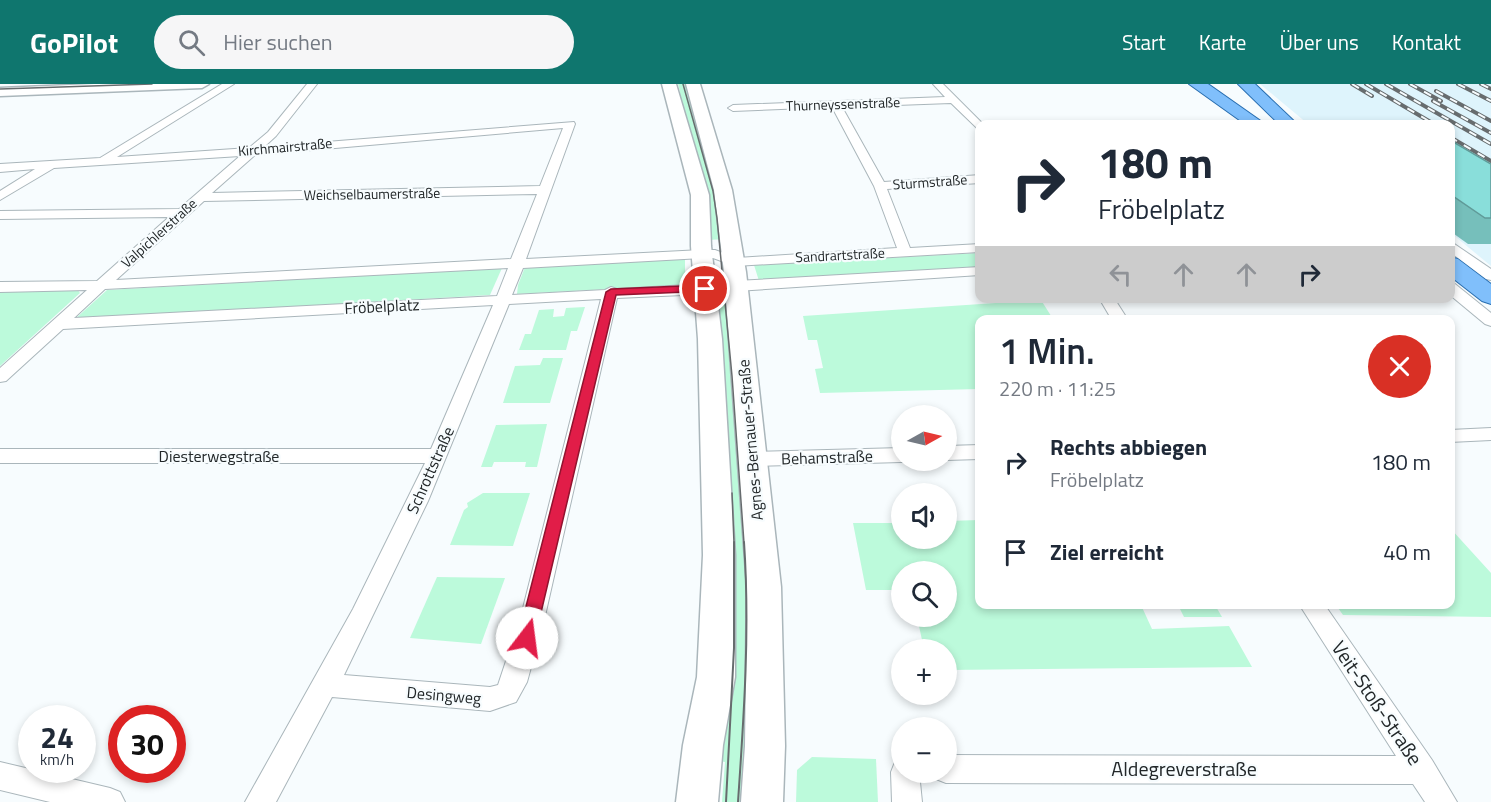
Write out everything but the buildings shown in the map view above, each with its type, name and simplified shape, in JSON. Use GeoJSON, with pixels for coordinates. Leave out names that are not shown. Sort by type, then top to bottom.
{"type":"FeatureCollection","features":[{"type":"Feature","properties":{"kind":"main road"},"geometry":{"type":"LineString","coordinates":[[0,86],[44,84]]}},
{"type":"Feature","properties":{"kind":"main road"},"geometry":{"type":"LineString","coordinates":[[0,92],[202,84]]}},
{"type":"Feature","properties":{"kind":"main road","name":"Agnes-Bernauer-Straße"},"geometry":{"type":"LineString","coordinates":[[669,84],[700,195],[702,254],[710,339],[719,566],[716,677],[703,746],[697,802]]}},
{"type":"Feature","properties":{"kind":"main road","name":"Agnes-Bernauer-Straße"},"geometry":{"type":"LineString","coordinates":[[693,84],[726,201],[736,274],[764,587],[765,746],[762,802]]}},
{"type":"Feature","properties":{"kind":"main road"},"geometry":{"type":"LineString","coordinates":[[1197,84],[1250,120]]}},
{"type":"Feature","properties":{"kind":"main road"},"geometry":{"type":"LineString","coordinates":[[1246,84],[1284,120]]}},
{"type":"Feature","properties":{"kind":"main road"},"geometry":{"type":"LineString","coordinates":[[1459,261],[1491,296]]}},
{"type":"Feature","properties":{"kind":"street"},"geometry":{"type":"LineString","coordinates":[[105,159],[229,84]]}},
{"type":"Feature","properties":{"kind":"street","name":"Valpichlerstraße"},"geometry":{"type":"LineString","coordinates":[[0,377],[180,213],[254,150],[286,118],[312,84]]}},
{"type":"Feature","properties":{"kind":"street"},"geometry":{"type":"LineString","coordinates":[[938,84],[975,123]]}},
{"type":"Feature","properties":{"kind":"street","name":"Thurneyssenstraße"},"geometry":{"type":"LineString","coordinates":[[733,108],[953,100]]}},
{"type":"Feature","properties":{"kind":"street"},"geometry":{"type":"LineString","coordinates":[[835,104],[880,186],[905,252]]}},
{"type":"Feature","properties":{"kind":"street","name":"Kirchmairstraße"},"geometry":{"type":"LineString","coordinates":[[0,168],[570,124]]}},
{"type":"Feature","properties":{"kind":"street","name":"Schrottstraße"},"geometry":{"type":"LineString","coordinates":[[260,802],[393,555],[438,456],[518,263],[570,124]]}},
{"type":"Feature","properties":{"kind":"street"},"geometry":{"type":"LineString","coordinates":[[0,196],[50,165]]}},
{"type":"Feature","properties":{"kind":"street","name":"Sturmstraße"},"geometry":{"type":"LineString","coordinates":[[880,186],[975,179]]}},
{"type":"Feature","properties":{"kind":"street","name":"Weichselbaumerstraße"},"geometry":{"type":"LineString","coordinates":[[199,197],[546,190]]}},
{"type":"Feature","properties":{"kind":"street"},"geometry":{"type":"LineString","coordinates":[[0,215],[180,213]]}},
{"type":"Feature","properties":{"kind":"street","name":"Sandrartstraße"},"geometry":{"type":"LineString","coordinates":[[736,274],[905,252],[975,248]]}},
{"type":"Feature","properties":{"kind":"street"},"geometry":{"type":"LineString","coordinates":[[0,286],[101,285],[702,254]]}},
{"type":"Feature","properties":{"kind":"street","name":"Sandrartstraße"},"geometry":{"type":"LineString","coordinates":[[702,254],[715,254],[736,274],[975,271]]}},
{"type":"Feature","properties":{"kind":"street"},"geometry":{"type":"LineString","coordinates":[[1459,261],[1491,276]]}},
{"type":"Feature","properties":{"kind":"street","name":"Fröbelplatz"},"geometry":{"type":"LineString","coordinates":[[59,324],[611,292],[705,289]]}},
{"type":"Feature","properties":{"kind":"street"},"geometry":{"type":"LineString","coordinates":[[1455,291],[1491,321]]}},
{"type":"Feature","properties":{"kind":"street","name":"Desingweg"},"geometry":{"type":"LineString","coordinates":[[325,685],[490,699],[507,694],[514,682],[533,616],[611,292]]}},
{"type":"Feature","properties":{"kind":"street"},"geometry":{"type":"LineString","coordinates":[[1455,436],[1491,434]]}},
{"type":"Feature","properties":{"kind":"street"},"geometry":{"type":"LineString","coordinates":[[957,453],[975,452]]}},
{"type":"Feature","properties":{"kind":"street","name":"Behamstraße"},"geometry":{"type":"LineString","coordinates":[[752,459],[891,454]]}},
{"type":"Feature","properties":{"kind":"street","name":"Diesterwegstraße"},"geometry":{"type":"LineString","coordinates":[[0,456],[438,456]]}},
{"type":"Feature","properties":{"kind":"street","name":"Veit-Stoß-Straße"},"geometry":{"type":"LineString","coordinates":[[1314,609],[1442,802]]}},
{"type":"Feature","properties":{"kind":"street","name":"Aldegreverstraße"},"geometry":{"type":"LineString","coordinates":[[957,769],[1422,770]]}},
{"type":"Feature","properties":{"kind":"street"},"geometry":{"type":"LineString","coordinates":[[0,776],[110,802]]}},
{"type":"Feature","properties":{"kind":"street"},"geometry":{"type":"LineString","coordinates":[[906,783],[907,802]]}},
{"type":"Feature","properties":{"kind":"shaded area"},"geometry":{"type":"Polygon","coordinates":[[[1260,84],[1491,84],[1491,266],[1455,236],[1455,120],[1303,120],[1260,84]]]}},
{"type":"Feature","properties":{"kind":"green space"},"geometry":{"type":"Polygon","coordinates":[[[678,84],[685,84],[687,92],[691,92],[727,239],[707,240],[688,135],[691,134],[676,92],[680,92],[678,84]]]}},
{"type":"Feature","properties":{"kind":"green space"},"geometry":{"type":"Polygon","coordinates":[[[975,253],[975,267],[759,281],[754,265],[975,253]]]}},
{"type":"Feature","properties":{"kind":"green space"},"geometry":{"type":"Polygon","coordinates":[[[685,258],[685,285],[517,294],[525,267],[685,258]]]}},
{"type":"Feature","properties":{"kind":"green space"},"geometry":{"type":"Polygon","coordinates":[[[502,268],[490,295],[75,319],[107,290],[502,268]]]}},
{"type":"Feature","properties":{"kind":"green space"},"geometry":{"type":"Polygon","coordinates":[[[728,272],[748,540],[745,802],[722,802],[725,762],[714,760],[711,273],[728,272]]]}},
{"type":"Feature","properties":{"kind":"green space"},"geometry":{"type":"Polygon","coordinates":[[[77,289],[80,293],[0,366],[0,291],[77,289]]]}},
{"type":"Feature","properties":{"kind":"green space"},"geometry":{"type":"Polygon","coordinates":[[[996,303],[1043,303],[1050,315],[975,315],[975,389],[820,393],[815,369],[823,368],[817,340],[808,340],[803,316],[996,303]]]}},
{"type":"Feature","properties":{"kind":"green space"},"geometry":{"type":"Polygon","coordinates":[[[585,307],[577,331],[571,331],[566,350],[519,350],[525,334],[531,334],[539,310],[554,309],[553,317],[564,316],[566,308],[585,307]]]}},
{"type":"Feature","properties":{"kind":"green space"},"geometry":{"type":"Polygon","coordinates":[[[543,358],[563,358],[550,403],[503,403],[515,366],[540,365],[543,358]]]}},
{"type":"Feature","properties":{"kind":"green space"},"geometry":{"type":"Polygon","coordinates":[[[547,424],[537,467],[525,467],[526,462],[494,462],[492,467],[481,467],[496,425],[547,424]]]}},
{"type":"Feature","properties":{"kind":"green space"},"geometry":{"type":"Polygon","coordinates":[[[483,493],[530,493],[513,546],[450,545],[464,510],[468,507],[467,503],[483,493]]]}},
{"type":"Feature","properties":{"kind":"green space"},"geometry":{"type":"Polygon","coordinates":[[[975,520],[975,609],[1143,609],[1152,629],[1229,626],[1252,667],[957,670],[957,639],[922,639],[919,627],[957,627],[957,561],[891,561],[891,590],[866,590],[853,523],[891,523],[891,549],[957,549],[957,521],[975,520]]]}},
{"type":"Feature","properties":{"kind":"green space"},"geometry":{"type":"Polygon","coordinates":[[[1455,533],[1491,573],[1491,617],[1343,615],[1339,609],[1455,609],[1455,533]]]}},
{"type":"Feature","properties":{"kind":"green space"},"geometry":{"type":"Polygon","coordinates":[[[437,577],[505,578],[481,644],[410,638],[437,577]]]}},
{"type":"Feature","properties":{"kind":"green space"},"geometry":{"type":"Polygon","coordinates":[[[1180,609],[1217,609],[1222,617],[1184,617],[1180,609]]]}},
{"type":"Feature","properties":{"kind":"green space"},"geometry":{"type":"Polygon","coordinates":[[[812,757],[876,759],[878,802],[796,802],[797,770],[812,757]]]}},
{"type":"Feature","properties":{"kind":"tram line"},"geometry":{"type":"LineString","coordinates":[[0,89],[152,84]]}},
{"type":"Feature","properties":{"kind":"tram line"},"geometry":{"type":"LineString","coordinates":[[683,84],[713,191],[717,218],[732,376],[744,543]]}},
{"type":"Feature","properties":{"kind":"tram line"},"geometry":{"type":"LineString","coordinates":[[732,493],[734,543]]}},
{"type":"Feature","properties":{"kind":"tram line"},"geometry":{"type":"LineString","coordinates":[[738,802],[746,640],[744,542]]}},
{"type":"Feature","properties":{"kind":"tram line"},"geometry":{"type":"LineString","coordinates":[[726,802],[734,648],[734,543]]}},
{"type":"Feature","properties":{"kind":"railway"},"geometry":{"type":"LineString","coordinates":[[1352,84],[1372,96]]}},
{"type":"Feature","properties":{"kind":"railway"},"geometry":{"type":"LineString","coordinates":[[1366,84],[1427,120]]}},
{"type":"Feature","properties":{"kind":"railway"},"geometry":{"type":"LineString","coordinates":[[1386,84],[1449,120]]}},
{"type":"Feature","properties":{"kind":"railway"},"geometry":{"type":"LineString","coordinates":[[1410,84],[1441,101]]}},
{"type":"Feature","properties":{"kind":"railway"},"geometry":{"type":"LineString","coordinates":[[1458,84],[1491,101]]}},
{"type":"Feature","properties":{"kind":"railway"},"geometry":{"type":"LineString","coordinates":[[1481,84],[1491,89]]}},
{"type":"Feature","properties":{"kind":"railway"},"geometry":{"type":"LineString","coordinates":[[1436,91],[1491,121]]}},
{"type":"Feature","properties":{"kind":"railway"},"geometry":{"type":"LineString","coordinates":[[1433,101],[1491,133]]}},
{"type":"Feature","properties":{"kind":"railway"},"geometry":{"type":"LineString","coordinates":[[1455,123],[1491,144]]}},
{"type":"Feature","properties":{"kind":"railway"},"geometry":{"type":"LineString","coordinates":[[1455,140],[1491,161]]}},
{"type":"Feature","properties":{"kind":"route"},"geometry":{"type":"LineString","coordinates":[[527,638],[611,292],[705,289]]}}]}
